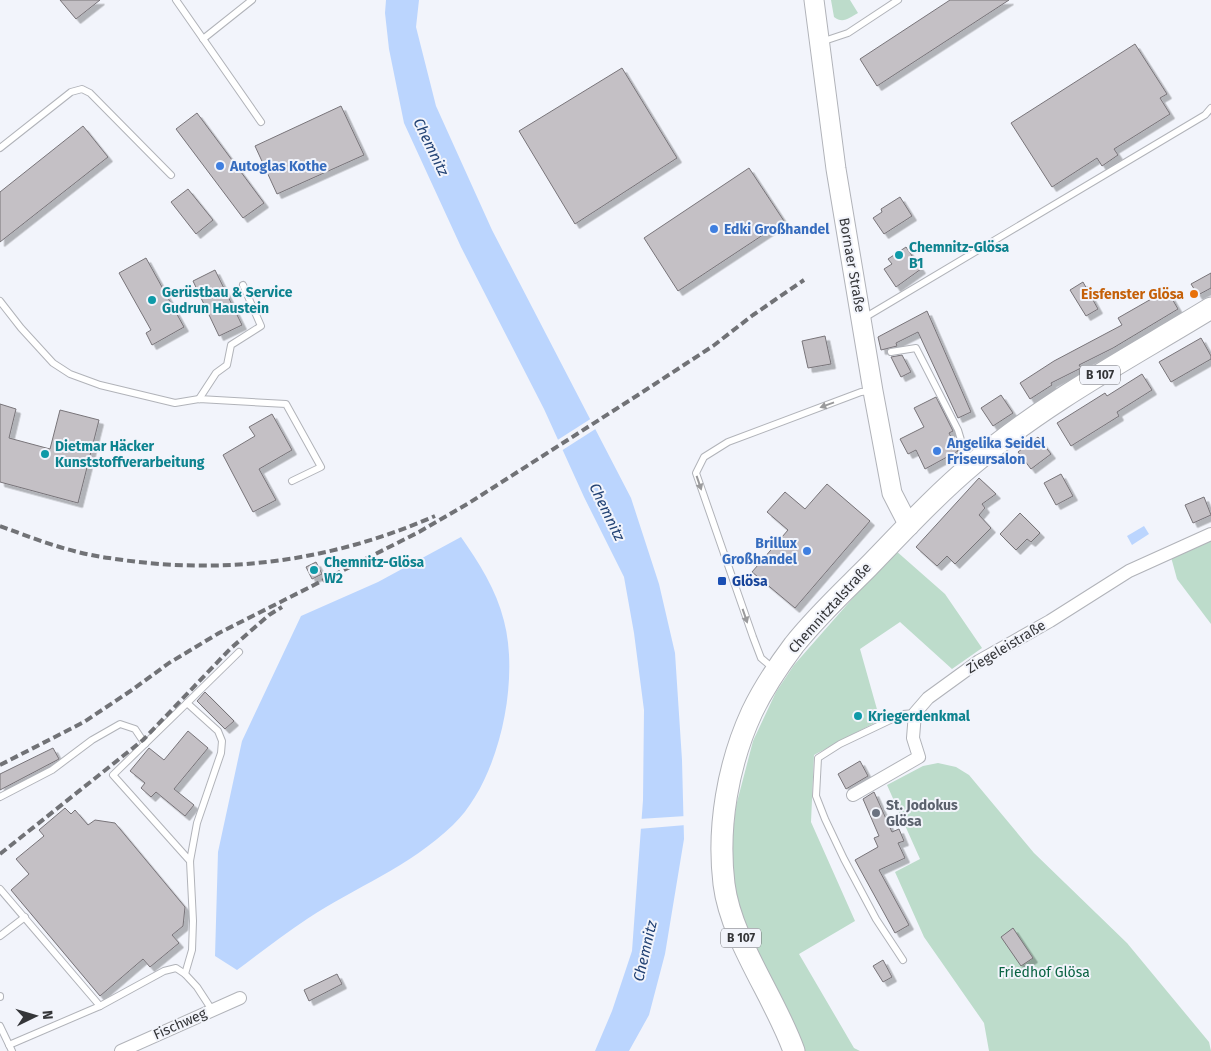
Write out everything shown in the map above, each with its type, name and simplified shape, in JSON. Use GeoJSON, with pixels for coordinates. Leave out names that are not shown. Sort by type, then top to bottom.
{"type":"FeatureCollection","features":[{"type":"Feature","properties":{"kind":"main road","name":"Bornaer Straße"},"geometry":{"type":"LineString","coordinates":[[814,0],[836,169],[873,391],[892,493],[908,526]]}},
{"type":"Feature","properties":{"kind":"main road","name":"Chemnitztalstraße"},"geometry":{"type":"LineString","coordinates":[[794,1051],[730,911],[724,886],[722,857],[724,817],[738,748],[752,710],[794,645],[816,620],[908,526],[974,463],[1040,413],[1211,308]]}},
{"type":"Feature","properties":{"kind":"street","name":"Ziegeleistraße"},"geometry":{"type":"LineString","coordinates":[[915,713],[928,698],[979,661],[1050,621],[1129,572],[1211,534]]}},
{"type":"Feature","properties":{"kind":"street"},"geometry":{"type":"LineString","coordinates":[[853,795],[919,757],[913,738],[915,713]]}},
{"type":"Feature","properties":{"kind":"street","name":"Fischweg"},"geometry":{"type":"LineString","coordinates":[[121,1051],[240,998]]}},
{"type":"Feature","properties":{"kind":"lane"},"geometry":{"type":"LineString","coordinates":[[176,0],[260,122]]}},
{"type":"Feature","properties":{"kind":"lane"},"geometry":{"type":"LineString","coordinates":[[204,39],[252,0]]}},
{"type":"Feature","properties":{"kind":"lane"},"geometry":{"type":"LineString","coordinates":[[819,42],[848,33],[898,0]]}},
{"type":"Feature","properties":{"kind":"lane"},"geometry":{"type":"LineString","coordinates":[[0,148],[71,92],[82,89],[90,94],[171,175]]}},
{"type":"Feature","properties":{"kind":"lane"},"geometry":{"type":"LineString","coordinates":[[861,320],[1205,115],[1211,108]]}},
{"type":"Feature","properties":{"kind":"lane"},"geometry":{"type":"LineString","coordinates":[[199,399],[216,373],[227,365],[231,345],[261,326],[243,285]]}},
{"type":"Feature","properties":{"kind":"lane"},"geometry":{"type":"LineString","coordinates":[[0,302],[53,363],[70,374],[100,385],[175,403],[199,399],[286,404],[321,467],[292,481]]}},
{"type":"Feature","properties":{"kind":"lane"},"geometry":{"type":"LineString","coordinates":[[891,352],[916,348],[958,430],[964,450],[974,463]]}},
{"type":"Feature","properties":{"kind":"lane"},"geometry":{"type":"LineString","coordinates":[[776,672],[761,658],[696,474],[704,457],[728,442],[861,392],[873,391]]}},
{"type":"Feature","properties":{"kind":"lane"},"geometry":{"type":"LineString","coordinates":[[190,861],[113,775],[239,652]]}},
{"type":"Feature","properties":{"kind":"lane"},"geometry":{"type":"LineString","coordinates":[[185,974],[192,950],[193,931],[190,861],[197,823],[220,753],[222,741],[218,731],[187,703]]}},
{"type":"Feature","properties":{"kind":"lane"},"geometry":{"type":"LineString","coordinates":[[904,960],[876,919],[825,819],[816,796],[818,758],[840,744],[903,714],[915,713]]}},
{"type":"Feature","properties":{"kind":"lane"},"geometry":{"type":"LineString","coordinates":[[0,797],[52,770],[92,740],[120,724],[134,729],[145,744]]}},
{"type":"Feature","properties":{"kind":"lane"},"geometry":{"type":"LineString","coordinates":[[0,889],[100,1006]]}},
{"type":"Feature","properties":{"kind":"lane"},"geometry":{"type":"LineString","coordinates":[[0,936],[25,918]]}},
{"type":"Feature","properties":{"kind":"lane"},"geometry":{"type":"LineString","coordinates":[[0,1026],[11,1048],[100,1006],[170,968],[176,968],[185,974],[197,987],[212,1010]]}},
{"type":"Feature","properties":{"kind":"green space"},"geometry":{"type":"Polygon","coordinates":[[[831,0],[850,0],[858,13],[846,19],[837,19],[834,17],[831,0]]]}},
{"type":"Feature","properties":{"kind":"green space"},"geometry":{"type":"Polygon","coordinates":[[[1211,540],[1211,624],[1177,579],[1171,557],[1211,540]]]}},
{"type":"Feature","properties":{"kind":"green space"},"geometry":{"type":"Polygon","coordinates":[[[895,550],[945,594],[982,648],[952,669],[900,622],[860,649],[880,720],[814,755],[811,822],[855,921],[799,954],[854,1048],[860,1051],[799,1051],[737,906],[731,850],[736,806],[753,741],[776,692],[794,665],[895,550]]]}},
{"type":"Feature","properties":{"kind":"green space","name":"Friedhof Glösa"},"geometry":{"type":"Polygon","coordinates":[[[938,763],[956,767],[969,775],[1034,853],[1127,943],[1209,1042],[1211,1051],[989,1051],[984,1023],[924,937],[895,872],[920,859],[887,785],[923,766],[938,763]]]}},
{"type":"Feature","properties":{"kind":"water","name":"Chemnitz"},"geometry":{"type":"Polygon","coordinates":[[[386,0],[419,0],[416,27],[436,106],[492,230],[631,498],[659,584],[675,653],[682,760],[684,839],[665,954],[649,1015],[629,1051],[595,1051],[612,1011],[632,951],[643,800],[644,710],[634,633],[624,577],[584,497],[544,409],[461,247],[404,123],[389,49],[385,13],[386,0]]]}},
{"type":"Feature","properties":{"kind":"water"},"geometry":{"type":"Polygon","coordinates":[[[1144,526],[1149,534],[1132,545],[1127,536],[1144,526]]]}},
{"type":"Feature","properties":{"kind":"water"},"geometry":{"type":"Polygon","coordinates":[[[461,537],[492,587],[501,609],[508,645],[507,701],[502,729],[494,757],[483,783],[469,806],[453,825],[436,840],[400,865],[307,919],[237,970],[215,956],[218,852],[242,741],[301,616],[378,582],[461,537]]]}},
{"type":"Feature","properties":{"kind":"pier"},"geometry":{"type":"Polygon","coordinates":[[[592,418],[597,428],[561,451],[556,441],[592,418]]]}},
{"type":"Feature","properties":{"kind":"pier"},"geometry":{"type":"Polygon","coordinates":[[[686,816],[686,825],[638,829],[639,819],[686,816]]]}},
{"type":"Feature","properties":{"kind":"building"},"geometry":{"type":"Polygon","coordinates":[[[60,0],[100,0],[76,19],[60,0]]]}},
{"type":"Feature","properties":{"kind":"building"},"geometry":{"type":"Polygon","coordinates":[[[950,0],[1009,0],[877,86],[860,59],[950,0]]]}},
{"type":"Feature","properties":{"kind":"building"},"geometry":{"type":"Polygon","coordinates":[[[1135,44],[1167,94],[1160,98],[1170,114],[1114,149],[1118,155],[1102,166],[1097,158],[1052,187],[1011,123],[1135,44]]]}},
{"type":"Feature","properties":{"kind":"building"},"geometry":{"type":"Polygon","coordinates":[[[622,68],[677,158],[575,224],[519,131],[622,68]]]}},
{"type":"Feature","properties":{"kind":"building"},"geometry":{"type":"Polygon","coordinates":[[[341,106],[364,155],[277,194],[255,146],[341,106]]]}},
{"type":"Feature","properties":{"kind":"building","name":"Autoglas Kothe"},"geometry":{"type":"Polygon","coordinates":[[[197,113],[264,203],[243,218],[176,129],[197,113]]]}},
{"type":"Feature","properties":{"kind":"building"},"geometry":{"type":"Polygon","coordinates":[[[83,126],[108,157],[0,242],[0,192],[83,126]]]}},
{"type":"Feature","properties":{"kind":"building","name":"Edki Großhandel"},"geometry":{"type":"Polygon","coordinates":[[[749,168],[784,221],[678,291],[644,238],[749,168]]]}},
{"type":"Feature","properties":{"kind":"building"},"geometry":{"type":"Polygon","coordinates":[[[188,189],[213,220],[196,234],[171,202],[188,189]]]}},
{"type":"Feature","properties":{"kind":"building"},"geometry":{"type":"Polygon","coordinates":[[[900,197],[912,216],[884,234],[873,218],[882,212],[881,209],[900,197]]]}},
{"type":"Feature","properties":{"kind":"building"},"geometry":{"type":"Polygon","coordinates":[[[906,247],[921,269],[896,287],[884,269],[892,264],[888,259],[906,247]]]}},
{"type":"Feature","properties":{"kind":"building","name":"Gerüstbau & Service Gudrun Haustein"},"geometry":{"type":"Polygon","coordinates":[[[146,258],[184,327],[152,345],[146,333],[151,330],[119,273],[146,258]]]}},
{"type":"Feature","properties":{"kind":"building"},"geometry":{"type":"Polygon","coordinates":[[[215,270],[242,325],[219,336],[193,281],[215,270]]]}},
{"type":"Feature","properties":{"kind":"building"},"geometry":{"type":"Polygon","coordinates":[[[1211,273],[1211,288],[1198,295],[1191,284],[1211,273]]]}},
{"type":"Feature","properties":{"kind":"building"},"geometry":{"type":"Polygon","coordinates":[[[1083,282],[1098,309],[1086,316],[1070,290],[1083,282]]]}},
{"type":"Feature","properties":{"kind":"building"},"geometry":{"type":"Polygon","coordinates":[[[1167,290],[1178,309],[1113,348],[1079,365],[1081,368],[1051,383],[1052,385],[1030,399],[1020,383],[1054,361],[1122,325],[1118,318],[1167,290]]]}},
{"type":"Feature","properties":{"kind":"building"},"geometry":{"type":"Polygon","coordinates":[[[927,311],[971,412],[958,418],[918,332],[896,343],[897,346],[881,350],[878,337],[927,311]]]}},
{"type":"Feature","properties":{"kind":"building"},"geometry":{"type":"Polygon","coordinates":[[[825,336],[831,364],[808,368],[802,341],[825,336]]]}},
{"type":"Feature","properties":{"kind":"building"},"geometry":{"type":"Polygon","coordinates":[[[1201,338],[1211,359],[1171,382],[1159,362],[1201,338]]]}},
{"type":"Feature","properties":{"kind":"building"},"geometry":{"type":"Polygon","coordinates":[[[902,355],[911,372],[901,377],[891,357],[902,355]]]}},
{"type":"Feature","properties":{"kind":"building"},"geometry":{"type":"Polygon","coordinates":[[[1142,374],[1152,390],[1117,412],[1119,416],[1071,446],[1057,423],[1105,393],[1107,396],[1142,374]]]}},
{"type":"Feature","properties":{"kind":"building"},"geometry":{"type":"Polygon","coordinates":[[[1001,395],[1013,413],[993,426],[981,408],[1001,395]]]}},
{"type":"Feature","properties":{"kind":"building"},"geometry":{"type":"Polygon","coordinates":[[[936,397],[953,431],[949,433],[958,451],[925,469],[916,450],[908,454],[900,439],[924,427],[914,408],[936,397]]]}},
{"type":"Feature","properties":{"kind":"building","name":"Dietmar Häcker Kunststoffverarbeitung"},"geometry":{"type":"Polygon","coordinates":[[[0,404],[16,409],[9,438],[50,449],[60,410],[99,420],[78,503],[0,482],[0,404]]]}},
{"type":"Feature","properties":{"kind":"building"},"geometry":{"type":"Polygon","coordinates":[[[272,414],[292,450],[259,469],[276,500],[253,512],[223,455],[255,436],[249,427],[272,414]]]}},
{"type":"Feature","properties":{"kind":"building"},"geometry":{"type":"Polygon","coordinates":[[[1038,437],[1051,454],[1031,469],[1018,452],[1038,437]]]}},
{"type":"Feature","properties":{"kind":"building"},"geometry":{"type":"Polygon","coordinates":[[[1061,474],[1073,496],[1056,505],[1044,483],[1061,474]]]}},
{"type":"Feature","properties":{"kind":"building"},"geometry":{"type":"Polygon","coordinates":[[[979,478],[996,494],[982,504],[985,508],[979,515],[991,528],[955,564],[947,556],[937,566],[916,547],[979,478]]]}},
{"type":"Feature","properties":{"kind":"building","name":"Brillux Großhandel"},"geometry":{"type":"Polygon","coordinates":[[[827,484],[870,521],[795,608],[752,572],[788,530],[767,512],[785,492],[805,509],[827,484]]]}},
{"type":"Feature","properties":{"kind":"building"},"geometry":{"type":"Polygon","coordinates":[[[1204,497],[1211,515],[1193,523],[1185,505],[1204,497]]]}},
{"type":"Feature","properties":{"kind":"building"},"geometry":{"type":"Polygon","coordinates":[[[1020,513],[1040,533],[1031,542],[1027,539],[1016,550],[1000,534],[1020,513]]]}},
{"type":"Feature","properties":{"kind":"building","name":"Chemnitz-Glösa W2"},"geometry":{"type":"Polygon","coordinates":[[[316,562],[322,574],[312,579],[306,567],[316,562]]]}},
{"type":"Feature","properties":{"kind":"building"},"geometry":{"type":"Polygon","coordinates":[[[205,692],[234,721],[225,729],[197,701],[205,692]]]}},
{"type":"Feature","properties":{"kind":"building"},"geometry":{"type":"Polygon","coordinates":[[[188,731],[208,748],[174,789],[194,805],[185,816],[156,792],[151,797],[141,788],[145,783],[130,771],[149,748],[164,760],[188,731]]]}},
{"type":"Feature","properties":{"kind":"building"},"geometry":{"type":"Polygon","coordinates":[[[53,748],[59,759],[0,790],[0,774],[53,748]]]}},
{"type":"Feature","properties":{"kind":"building"},"geometry":{"type":"Polygon","coordinates":[[[860,761],[868,776],[846,789],[838,774],[860,761]]]}},
{"type":"Feature","properties":{"kind":"building"},"geometry":{"type":"Polygon","coordinates":[[[874,792],[892,832],[899,829],[904,841],[898,843],[905,858],[879,870],[909,925],[895,933],[855,860],[878,847],[874,838],[879,836],[863,799],[874,792]]]}},
{"type":"Feature","properties":{"kind":"building"},"geometry":{"type":"Polygon","coordinates":[[[65,808],[71,814],[75,810],[88,825],[95,820],[115,823],[185,907],[183,926],[172,935],[179,943],[150,967],[143,959],[100,996],[11,890],[29,874],[16,859],[44,836],[39,830],[65,808]]]}},
{"type":"Feature","properties":{"kind":"building"},"geometry":{"type":"Polygon","coordinates":[[[1013,928],[1033,958],[1021,966],[1001,937],[1013,928]]]}},
{"type":"Feature","properties":{"kind":"building"},"geometry":{"type":"Polygon","coordinates":[[[883,960],[892,977],[883,982],[873,966],[883,960]]]}},
{"type":"Feature","properties":{"kind":"building"},"geometry":{"type":"Polygon","coordinates":[[[337,974],[342,984],[309,1001],[304,990],[337,974]]]}},
{"type":"Feature","properties":{"kind":"railway"},"geometry":{"type":"LineString","coordinates":[[0,765],[84,722],[169,663],[219,633],[419,532],[469,503],[713,346],[753,315],[804,280]]}},
{"type":"Feature","properties":{"kind":"railway"},"geometry":{"type":"LineString","coordinates":[[0,526],[53,545],[95,556],[193,566],[234,565],[316,554],[395,532],[435,516]]}},
{"type":"Feature","properties":{"kind":"railway"},"geometry":{"type":"LineString","coordinates":[[0,854],[143,740],[230,649],[269,615],[282,607]]}},
{"type":"Feature","properties":{"kind":"place","name":"Autoglas Kothe"},"geometry":{"type":"Point","coordinates":[220,166]}},
{"type":"Feature","properties":{"kind":"place","name":"Edki Großhandel"},"geometry":{"type":"Point","coordinates":[714,229]}},
{"type":"Feature","properties":{"kind":"place","name":"Chemnitz-Glösa B1"},"geometry":{"type":"Point","coordinates":[899,255]}},
{"type":"Feature","properties":{"kind":"place","name":"Eisfenster Glösa"},"geometry":{"type":"Point","coordinates":[1194,294]}},
{"type":"Feature","properties":{"kind":"place","name":"Gerüstbau & Service Gudrun Haustein"},"geometry":{"type":"Point","coordinates":[152,300]}},
{"type":"Feature","properties":{"kind":"place","name":"Angelika Seidel Friseursalon"},"geometry":{"type":"Point","coordinates":[937,451]}},
{"type":"Feature","properties":{"kind":"place","name":"Dietmar Häcker Kunststoffverarbeitung"},"geometry":{"type":"Point","coordinates":[45,454]}},
{"type":"Feature","properties":{"kind":"place","name":"Brillux Großhandel"},"geometry":{"type":"Point","coordinates":[807,551]}},
{"type":"Feature","properties":{"kind":"place","name":"Chemnitz-Glösa W2"},"geometry":{"type":"Point","coordinates":[314,570]}},
{"type":"Feature","properties":{"kind":"place","name":"Glösa"},"geometry":{"type":"Point","coordinates":[722,581]}},
{"type":"Feature","properties":{"kind":"place","name":"Kriegerdenkmal"},"geometry":{"type":"Point","coordinates":[858,716]}},
{"type":"Feature","properties":{"kind":"place","name":"St. Jodokus Glösa"},"geometry":{"type":"Point","coordinates":[876,813]}}]}
